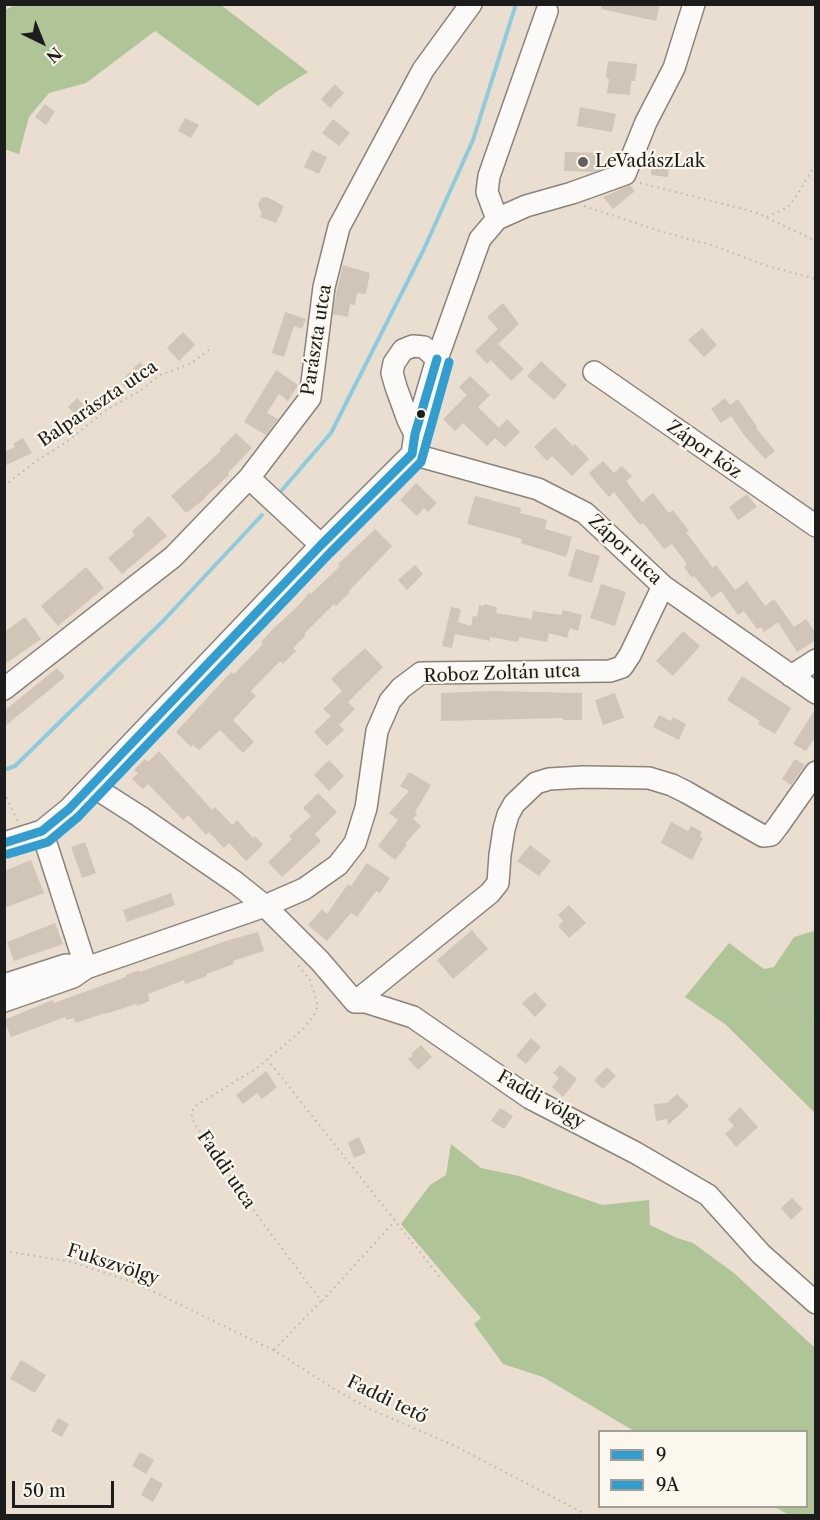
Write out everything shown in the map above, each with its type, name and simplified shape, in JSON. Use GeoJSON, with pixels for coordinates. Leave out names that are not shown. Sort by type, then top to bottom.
{"type":"FeatureCollection","features":[{"type":"Feature","properties":{"kind":"street","name":"Parászta utca"},"geometry":{"type":"LineString","coordinates":[[4,689],[172,557],[249,478],[310,398],[324,287],[339,227],[423,70],[471,4]]}},
{"type":"Feature","properties":{"kind":"street"},"geometry":{"type":"LineString","coordinates":[[86,968],[24,837],[69,809],[92,786],[414,444],[438,359],[480,239],[497,219],[526,206],[625,174],[646,123],[674,68],[694,4]]}},
{"type":"Feature","properties":{"kind":"street"},"geometry":{"type":"LineString","coordinates":[[497,219],[487,192],[489,176],[547,11]]}},
{"type":"Feature","properties":{"kind":"street"},"geometry":{"type":"LineString","coordinates":[[414,444],[392,373],[394,363],[403,350],[413,346],[424,347],[438,359]]}},
{"type":"Feature","properties":{"kind":"street","name":"Zápor köz"},"geometry":{"type":"LineString","coordinates":[[594,372],[816,526]]}},
{"type":"Feature","properties":{"kind":"street","name":"Zápor utca"},"geometry":{"type":"LineString","coordinates":[[414,444],[538,489],[585,513],[663,586],[816,693]]}},
{"type":"Feature","properties":{"kind":"street"},"geometry":{"type":"LineString","coordinates":[[249,478],[321,545]]}},
{"type":"Feature","properties":{"kind":"street","name":"Roboz Zoltán utca"},"geometry":{"type":"LineString","coordinates":[[4,1001],[72,977],[86,968],[265,906],[304,889],[338,865],[355,843],[366,808],[377,731],[390,701],[401,688],[421,673],[610,671],[622,667],[663,586]]}},
{"type":"Feature","properties":{"kind":"street"},"geometry":{"type":"LineString","coordinates":[[791,676],[816,660]]}},
{"type":"Feature","properties":{"kind":"street"},"geometry":{"type":"LineString","coordinates":[[92,786],[235,882],[265,906],[320,961],[355,1002],[490,893],[498,883],[508,815],[514,804],[536,783],[549,779],[583,777],[649,778],[686,792],[763,836],[771,835],[816,771]]}},
{"type":"Feature","properties":{"kind":"street","name":"Roboz Zoltán utca"},"geometry":{"type":"LineString","coordinates":[[4,985],[66,965],[86,968]]}},
{"type":"Feature","properties":{"kind":"street","name":"Faddi völgy"},"geometry":{"type":"LineString","coordinates":[[355,1002],[366,1002],[412,1017],[530,1098],[693,1185],[708,1195],[761,1254],[816,1303]]}},
{"type":"Feature","properties":{"kind":"path"},"geometry":{"type":"LineString","coordinates":[[766,217],[788,207],[816,164]]}},
{"type":"Feature","properties":{"kind":"path"},"geometry":{"type":"LineString","coordinates":[[625,174],[638,182],[683,195],[731,205],[766,217],[816,241]]}},
{"type":"Feature","properties":{"kind":"path"},"geometry":{"type":"LineString","coordinates":[[572,193],[585,207],[715,246],[764,266],[816,279]]}},
{"type":"Feature","properties":{"kind":"path","name":"Balparászta utca"},"geometry":{"type":"LineString","coordinates":[[4,486],[35,462],[68,441],[105,411],[141,390],[160,375],[190,364],[210,349]]}},
{"type":"Feature","properties":{"kind":"path"},"geometry":{"type":"LineString","coordinates":[[4,792],[24,837]]}},
{"type":"Feature","properties":{"kind":"path","name":"Faddi utca"},"geometry":{"type":"LineString","coordinates":[[297,964],[310,980],[318,1006],[314,1015],[303,1029],[267,1059],[190,1112],[194,1123],[254,1211],[321,1301]]}},
{"type":"Feature","properties":{"kind":"path"},"geometry":{"type":"LineString","coordinates":[[773,989],[816,1024]]}},
{"type":"Feature","properties":{"kind":"path"},"geometry":{"type":"LineString","coordinates":[[267,1059],[442,1280]]}},
{"type":"Feature","properties":{"kind":"path"},"geometry":{"type":"LineString","coordinates":[[274,1350],[395,1221]]}},
{"type":"Feature","properties":{"kind":"path","name":"Fukszvölgy"},"geometry":{"type":"LineString","coordinates":[[4,1251],[72,1262],[136,1283],[177,1302]]}},
{"type":"Feature","properties":{"kind":"path","name":"Faddi tető"},"geometry":{"type":"LineString","coordinates":[[177,1302],[274,1350],[334,1389],[372,1410],[454,1446],[589,1515]]}},
{"type":"Feature","properties":{"kind":"green space"},"geometry":{"type":"Polygon","coordinates":[[[15,5],[221,5],[308,72],[258,106],[155,31],[86,83],[49,93],[29,117],[19,154],[4,149],[5,10],[15,5]]]}},
{"type":"Feature","properties":{"kind":"green space"},"geometry":{"type":"Polygon","coordinates":[[[815,926],[815,1113],[725,1024],[685,997],[729,943],[764,969],[774,967],[794,937],[814,931],[815,926]]]}},
{"type":"Feature","properties":{"kind":"green space"},"geometry":{"type":"Polygon","coordinates":[[[451,1144],[481,1168],[519,1176],[602,1205],[649,1200],[650,1225],[693,1243],[734,1273],[815,1348],[815,1515],[789,1515],[777,1508],[808,1508],[808,1430],[632,1430],[543,1377],[503,1364],[474,1324],[481,1318],[401,1224],[430,1185],[446,1175],[451,1144]]]}},
{"type":"Feature","properties":{"kind":"building"},"geometry":{"type":"Polygon","coordinates":[[[602,4],[660,4],[656,21],[601,9],[602,4]]]}},
{"type":"Feature","properties":{"kind":"building"},"geometry":{"type":"Polygon","coordinates":[[[608,61],[637,64],[635,81],[631,81],[630,95],[607,93],[608,61]]]}},
{"type":"Feature","properties":{"kind":"building"},"geometry":{"type":"Polygon","coordinates":[[[335,84],[344,93],[330,108],[321,99],[335,84]]]}},
{"type":"Feature","properties":{"kind":"building"},"geometry":{"type":"Polygon","coordinates":[[[45,104],[55,112],[46,125],[35,117],[45,104]]]}},
{"type":"Feature","properties":{"kind":"building"},"geometry":{"type":"Polygon","coordinates":[[[580,107],[616,114],[612,132],[577,126],[580,107]]]}},
{"type":"Feature","properties":{"kind":"building"},"geometry":{"type":"Polygon","coordinates":[[[185,118],[199,125],[191,138],[178,131],[185,118]]]}},
{"type":"Feature","properties":{"kind":"building"},"geometry":{"type":"Polygon","coordinates":[[[333,119],[350,133],[339,146],[322,133],[333,119]]]}},
{"type":"Feature","properties":{"kind":"building"},"geometry":{"type":"Polygon","coordinates":[[[312,150],[327,157],[319,174],[304,167],[312,150]]]}},
{"type":"Feature","properties":{"kind":"building","name":"LeVadászLak"},"geometry":{"type":"Polygon","coordinates":[[[565,152],[602,153],[602,169],[594,172],[564,171],[565,152]]]}},
{"type":"Feature","properties":{"kind":"building"},"geometry":{"type":"Polygon","coordinates":[[[652,161],[669,162],[668,177],[651,175],[652,161]]]}},
{"type":"Feature","properties":{"kind":"building"},"geometry":{"type":"Polygon","coordinates":[[[630,185],[635,191],[613,209],[603,197],[630,185]]]}},
{"type":"Feature","properties":{"kind":"building"},"geometry":{"type":"Polygon","coordinates":[[[267,197],[284,206],[276,223],[260,217],[262,213],[258,205],[261,198],[267,197]]]}},
{"type":"Feature","properties":{"kind":"building"},"geometry":{"type":"Polygon","coordinates":[[[343,265],[370,273],[366,294],[357,293],[355,305],[350,304],[348,317],[333,314],[343,265]]]}},
{"type":"Feature","properties":{"kind":"building"},"geometry":{"type":"Polygon","coordinates":[[[503,303],[519,324],[498,344],[524,369],[511,381],[491,360],[487,364],[475,351],[498,329],[487,317],[503,303]]]}},
{"type":"Feature","properties":{"kind":"building"},"geometry":{"type":"Polygon","coordinates":[[[285,312],[306,319],[302,329],[294,326],[284,357],[272,353],[285,312]]]}},
{"type":"Feature","properties":{"kind":"building"},"geometry":{"type":"Polygon","coordinates":[[[702,328],[717,345],[704,357],[688,340],[702,328]]]}},
{"type":"Feature","properties":{"kind":"building"},"geometry":{"type":"Polygon","coordinates":[[[183,332],[195,345],[179,361],[167,348],[183,332]]]}},
{"type":"Feature","properties":{"kind":"building"},"geometry":{"type":"Polygon","coordinates":[[[541,361],[567,385],[554,400],[527,376],[541,361]]]}},
{"type":"Feature","properties":{"kind":"building"},"geometry":{"type":"Polygon","coordinates":[[[140,362],[150,372],[129,391],[120,382],[140,362]]]}},
{"type":"Feature","properties":{"kind":"building"},"geometry":{"type":"Polygon","coordinates":[[[276,370],[298,385],[288,401],[279,394],[267,413],[278,419],[266,435],[244,422],[276,370]]]}},
{"type":"Feature","properties":{"kind":"building"},"geometry":{"type":"Polygon","coordinates":[[[470,376],[490,395],[478,407],[499,428],[507,419],[520,432],[505,447],[495,438],[487,446],[463,423],[455,431],[443,419],[467,395],[459,387],[470,376]]]}},
{"type":"Feature","properties":{"kind":"building"},"geometry":{"type":"Polygon","coordinates":[[[77,398],[87,409],[78,417],[68,407],[77,398]]]}},
{"type":"Feature","properties":{"kind":"building"},"geometry":{"type":"Polygon","coordinates":[[[725,398],[730,405],[738,399],[756,428],[775,451],[765,459],[731,416],[721,423],[711,409],[725,398]]]}},
{"type":"Feature","properties":{"kind":"building"},"geometry":{"type":"Polygon","coordinates":[[[555,427],[589,459],[572,476],[552,456],[547,461],[534,447],[555,427]]]}},
{"type":"Feature","properties":{"kind":"building"},"geometry":{"type":"Polygon","coordinates":[[[236,433],[252,448],[205,499],[186,513],[171,496],[221,451],[220,449],[236,433]]]}},
{"type":"Feature","properties":{"kind":"building"},"geometry":{"type":"Polygon","coordinates":[[[23,438],[32,453],[4,466],[4,452],[15,447],[13,444],[23,438]]]}},
{"type":"Feature","properties":{"kind":"building"},"geometry":{"type":"Polygon","coordinates":[[[603,461],[614,473],[622,466],[632,476],[626,481],[642,502],[653,493],[669,513],[673,510],[713,568],[716,565],[735,590],[747,581],[765,606],[774,599],[794,627],[806,619],[816,633],[816,640],[797,652],[778,622],[764,632],[761,627],[757,629],[744,611],[738,615],[721,591],[712,598],[694,576],[692,578],[684,567],[687,564],[672,544],[664,549],[643,523],[640,525],[614,492],[609,497],[589,473],[603,461]]]}},
{"type":"Feature","properties":{"kind":"building"},"geometry":{"type":"Polygon","coordinates":[[[416,483],[437,503],[428,512],[424,508],[417,516],[400,500],[416,483]]]}},
{"type":"Feature","properties":{"kind":"building"},"geometry":{"type":"Polygon","coordinates":[[[747,494],[757,507],[738,520],[729,507],[747,494]]]}},
{"type":"Feature","properties":{"kind":"building"},"geometry":{"type":"Polygon","coordinates":[[[475,496],[521,508],[520,513],[547,520],[545,529],[572,537],[566,557],[521,543],[522,539],[467,524],[475,496]]]}},
{"type":"Feature","properties":{"kind":"building"},"geometry":{"type":"Polygon","coordinates":[[[149,516],[167,536],[122,574],[108,558],[135,535],[132,531],[149,516]]]}},
{"type":"Feature","properties":{"kind":"building"},"geometry":{"type":"Polygon","coordinates":[[[375,529],[392,546],[336,606],[334,604],[304,634],[306,635],[293,648],[296,651],[283,664],[280,661],[251,691],[256,696],[233,720],[254,742],[243,753],[220,730],[199,750],[193,745],[191,747],[176,732],[231,672],[234,674],[263,644],[261,642],[273,629],[340,566],[338,564],[375,529]]]}},
{"type":"Feature","properties":{"kind":"building"},"geometry":{"type":"Polygon","coordinates":[[[576,549],[600,556],[592,583],[568,576],[576,549]]]}},
{"type":"Feature","properties":{"kind":"building"},"geometry":{"type":"Polygon","coordinates":[[[415,565],[423,574],[407,590],[398,580],[415,565]]]}},
{"type":"Feature","properties":{"kind":"building"},"geometry":{"type":"Polygon","coordinates":[[[86,567],[104,588],[58,626],[41,606],[86,567]]]}},
{"type":"Feature","properties":{"kind":"building"},"geometry":{"type":"Polygon","coordinates":[[[601,584],[626,592],[615,626],[590,618],[601,584]]]}},
{"type":"Feature","properties":{"kind":"building"},"geometry":{"type":"Polygon","coordinates":[[[484,604],[497,607],[496,613],[532,619],[533,611],[561,615],[563,610],[582,615],[578,631],[570,628],[567,638],[549,633],[547,642],[519,637],[518,642],[490,637],[490,641],[455,634],[452,648],[442,646],[451,607],[461,609],[458,622],[471,626],[473,616],[477,617],[479,605],[484,606],[484,604]]]}},
{"type":"Feature","properties":{"kind":"building"},"geometry":{"type":"Polygon","coordinates":[[[25,617],[41,639],[4,665],[4,632],[25,617]]]}},
{"type":"Feature","properties":{"kind":"building"},"geometry":{"type":"Polygon","coordinates":[[[683,631],[700,646],[673,676],[656,661],[683,631]]]}},
{"type":"Feature","properties":{"kind":"building"},"geometry":{"type":"Polygon","coordinates":[[[365,648],[383,667],[348,702],[355,709],[339,725],[344,730],[327,746],[314,732],[331,716],[323,709],[342,691],[331,679],[365,648]]]}},
{"type":"Feature","properties":{"kind":"building"},"geometry":{"type":"Polygon","coordinates":[[[57,668],[65,677],[4,727],[4,711],[57,668]]]}},
{"type":"Feature","properties":{"kind":"building"},"geometry":{"type":"Polygon","coordinates":[[[742,676],[791,708],[775,734],[758,724],[760,721],[727,700],[742,676]]]}},
{"type":"Feature","properties":{"kind":"building"},"geometry":{"type":"Polygon","coordinates":[[[493,691],[582,693],[582,720],[563,720],[563,718],[441,721],[441,693],[493,691]]]}},
{"type":"Feature","properties":{"kind":"building"},"geometry":{"type":"Polygon","coordinates":[[[615,693],[624,718],[603,725],[595,700],[615,693]]]}},
{"type":"Feature","properties":{"kind":"building"},"geometry":{"type":"Polygon","coordinates":[[[816,708],[816,736],[806,751],[793,744],[816,708]]]}},
{"type":"Feature","properties":{"kind":"building"},"geometry":{"type":"Polygon","coordinates":[[[659,715],[671,721],[673,717],[686,724],[679,740],[653,727],[659,715]]]}},
{"type":"Feature","properties":{"kind":"building"},"geometry":{"type":"Polygon","coordinates":[[[159,751],[212,810],[215,807],[232,825],[237,820],[253,838],[255,836],[263,845],[246,861],[229,843],[224,848],[209,832],[206,835],[188,815],[183,820],[148,784],[143,789],[132,779],[138,773],[134,770],[145,759],[148,762],[159,751]]]}},
{"type":"Feature","properties":{"kind":"building"},"geometry":{"type":"Polygon","coordinates":[[[795,759],[805,765],[791,785],[782,779],[795,759]]]}},
{"type":"Feature","properties":{"kind":"building"},"geometry":{"type":"Polygon","coordinates":[[[329,760],[344,776],[329,791],[314,775],[329,760]]]}},
{"type":"Feature","properties":{"kind":"building"},"geometry":{"type":"Polygon","coordinates":[[[409,772],[431,785],[413,819],[421,826],[395,860],[378,846],[398,820],[389,813],[409,791],[400,786],[409,772]]]}},
{"type":"Feature","properties":{"kind":"building"},"geometry":{"type":"Polygon","coordinates":[[[318,793],[337,812],[315,834],[321,841],[282,877],[268,862],[292,839],[289,836],[311,816],[303,808],[318,793]]]}},
{"type":"Feature","properties":{"kind":"building"},"geometry":{"type":"Polygon","coordinates":[[[671,822],[688,831],[691,826],[702,832],[700,836],[703,838],[692,860],[661,843],[671,822]]]}},
{"type":"Feature","properties":{"kind":"building"},"geometry":{"type":"Polygon","coordinates":[[[85,842],[96,873],[82,878],[71,847],[85,842]]]}},
{"type":"Feature","properties":{"kind":"building"},"geometry":{"type":"Polygon","coordinates":[[[530,845],[551,861],[539,876],[517,861],[530,845]]]}},
{"type":"Feature","properties":{"kind":"building"},"geometry":{"type":"Polygon","coordinates":[[[31,860],[44,893],[4,908],[4,871],[31,860]]]}},
{"type":"Feature","properties":{"kind":"building"},"geometry":{"type":"Polygon","coordinates":[[[367,863],[390,878],[380,893],[376,891],[357,917],[351,913],[327,941],[308,925],[322,909],[327,914],[348,884],[351,886],[367,863]]]}},
{"type":"Feature","properties":{"kind":"building"},"geometry":{"type":"Polygon","coordinates":[[[171,893],[175,905],[127,922],[123,910],[171,893]]]}},
{"type":"Feature","properties":{"kind":"building"},"geometry":{"type":"Polygon","coordinates":[[[569,905],[586,923],[569,938],[558,926],[563,921],[558,915],[569,905]]]}},
{"type":"Feature","properties":{"kind":"building"},"geometry":{"type":"Polygon","coordinates":[[[55,923],[63,944],[14,961],[7,942],[55,923]]]}},
{"type":"Feature","properties":{"kind":"building"},"geometry":{"type":"Polygon","coordinates":[[[472,930],[488,949],[453,979],[437,960],[472,930]]]}},
{"type":"Feature","properties":{"kind":"building"},"geometry":{"type":"Polygon","coordinates":[[[258,932],[264,951],[233,961],[234,964],[206,974],[207,976],[185,984],[184,980],[148,994],[150,1001],[137,1006],[136,1004],[76,1023],[74,1018],[66,1020],[65,1017],[11,1037],[4,1020],[53,1000],[54,1003],[126,977],[139,970],[140,972],[258,932]]]}},
{"type":"Feature","properties":{"kind":"building"},"geometry":{"type":"Polygon","coordinates":[[[535,992],[547,1005],[535,1017],[522,1003],[535,992]]]}},
{"type":"Feature","properties":{"kind":"building"},"geometry":{"type":"Polygon","coordinates":[[[531,1038],[541,1047],[526,1064],[516,1056],[531,1038]]]}},
{"type":"Feature","properties":{"kind":"building"},"geometry":{"type":"Polygon","coordinates":[[[421,1045],[432,1057],[418,1070],[408,1059],[421,1045]]]}},
{"type":"Feature","properties":{"kind":"building"},"geometry":{"type":"Polygon","coordinates":[[[560,1065],[577,1079],[563,1097],[552,1087],[559,1078],[553,1073],[560,1065]]]}},
{"type":"Feature","properties":{"kind":"building"},"geometry":{"type":"Polygon","coordinates":[[[607,1067],[616,1076],[603,1089],[594,1080],[607,1067]]]}},
{"type":"Feature","properties":{"kind":"building"},"geometry":{"type":"Polygon","coordinates":[[[266,1071],[277,1087],[262,1099],[257,1093],[243,1104],[236,1095],[266,1071]]]}},
{"type":"Feature","properties":{"kind":"building"},"geometry":{"type":"Polygon","coordinates":[[[677,1094],[689,1106],[668,1125],[667,1119],[656,1121],[654,1104],[667,1103],[677,1094]]]}},
{"type":"Feature","properties":{"kind":"building"},"geometry":{"type":"Polygon","coordinates":[[[740,1107],[758,1127],[736,1147],[725,1134],[734,1126],[728,1119],[740,1107]]]}},
{"type":"Feature","properties":{"kind":"building"},"geometry":{"type":"Polygon","coordinates":[[[500,1108],[513,1116],[504,1129],[491,1121],[500,1108]]]}},
{"type":"Feature","properties":{"kind":"building"},"geometry":{"type":"Polygon","coordinates":[[[359,1137],[366,1153],[354,1158],[348,1142],[359,1137]]]}},
{"type":"Feature","properties":{"kind":"building"},"geometry":{"type":"Polygon","coordinates":[[[792,1198],[803,1209],[791,1220],[781,1208],[792,1198]]]}},
{"type":"Feature","properties":{"kind":"building"},"geometry":{"type":"Polygon","coordinates":[[[21,1360],[46,1375],[35,1393],[10,1379],[21,1360]]]}},
{"type":"Feature","properties":{"kind":"building"},"geometry":{"type":"Polygon","coordinates":[[[58,1418],[69,1424],[62,1437],[51,1431],[58,1418]]]}},
{"type":"Feature","properties":{"kind":"building"},"geometry":{"type":"Polygon","coordinates":[[[140,1452],[154,1460],[146,1474],[132,1466],[140,1452]]]}},
{"type":"Feature","properties":{"kind":"building"},"geometry":{"type":"Polygon","coordinates":[[[151,1477],[163,1484],[153,1502],[141,1495],[151,1477]]]}},
{"type":"Feature","properties":{"kind":"waterway"},"geometry":{"type":"LineString","coordinates":[[282,490],[331,433],[424,249],[473,140],[516,4]]}},
{"type":"Feature","properties":{"kind":"waterway"},"geometry":{"type":"LineString","coordinates":[[4,770],[15,766],[163,621],[262,515]]}},
{"type":"Feature","properties":{"kind":"transit line","name":"9"},"geometry":{"type":"LineString","coordinates":[[4,843],[42,831],[69,809],[321,545],[412,454],[415,434],[437,359]]}},
{"type":"Feature","properties":{"kind":"transit line","name":"9A"},"geometry":{"type":"LineString","coordinates":[[8,854],[48,842],[78,817],[330,553],[421,462],[449,362]]}},
{"type":"Feature","properties":{"kind":"place","name":"LeVadászLak"},"geometry":{"type":"Point","coordinates":[583,162]}}]}
